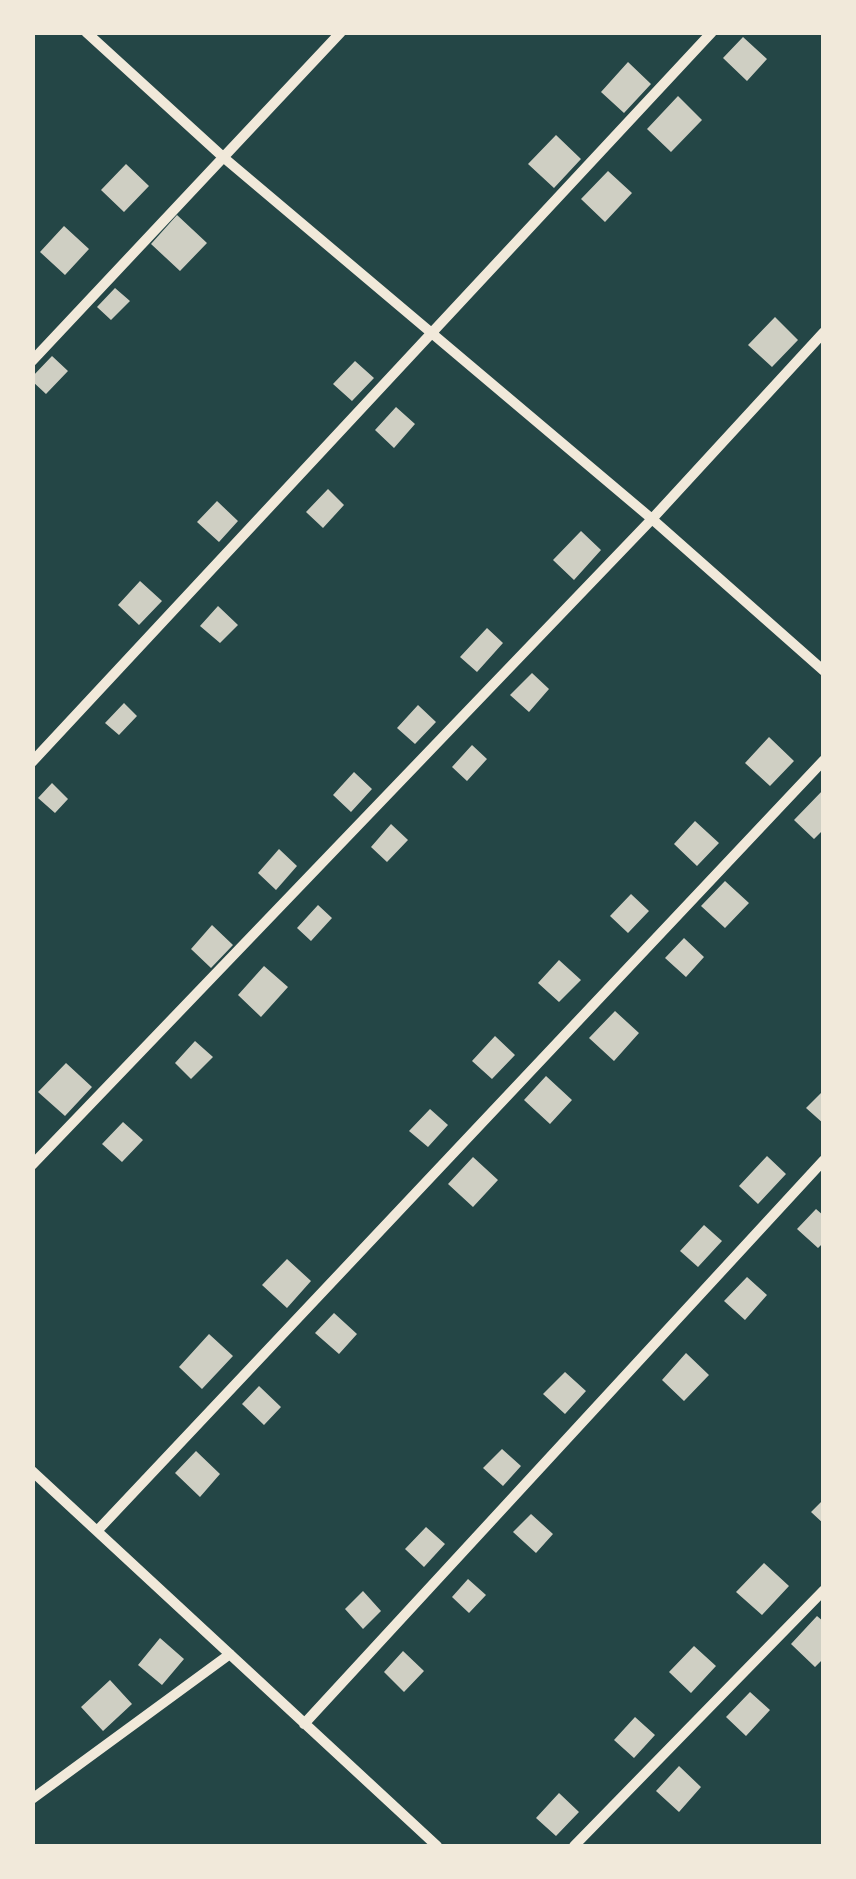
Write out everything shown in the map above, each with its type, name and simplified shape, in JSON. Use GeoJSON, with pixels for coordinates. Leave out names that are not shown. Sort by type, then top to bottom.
{"type":"FeatureCollection","features":[{"type":"Feature","properties":{"kind":"street"},"geometry":{"type":"LineString","coordinates":[[86,32],[224,157],[652,519],[824,671]]}},
{"type":"Feature","properties":{"kind":"street"},"geometry":{"type":"LineString","coordinates":[[32,360],[340,32]]}},
{"type":"Feature","properties":{"kind":"street"},"geometry":{"type":"LineString","coordinates":[[32,762],[712,32]]}},
{"type":"Feature","properties":{"kind":"street"},"geometry":{"type":"LineString","coordinates":[[32,1165],[652,519],[824,332]]}},
{"type":"Feature","properties":{"kind":"street"},"geometry":{"type":"LineString","coordinates":[[97,1531],[824,760]]}},
{"type":"Feature","properties":{"kind":"street"},"geometry":{"type":"LineString","coordinates":[[304,1724],[824,1160]]}},
{"type":"Feature","properties":{"kind":"street"},"geometry":{"type":"LineString","coordinates":[[32,1471],[437,1846]]}},
{"type":"Feature","properties":{"kind":"street"},"geometry":{"type":"LineString","coordinates":[[574,1846],[824,1590]]}},
{"type":"Feature","properties":{"kind":"street"},"geometry":{"type":"LineString","coordinates":[[32,1799],[230,1654]]}},
{"type":"Feature","properties":{"kind":"shaded area"},"geometry":{"type":"Polygon","coordinates":[[[33,33],[823,33],[823,1846],[33,1846],[33,33]]]}},
{"type":"Feature","properties":{"kind":"building"},"geometry":{"type":"Polygon","coordinates":[[[743,37],[767,59],[747,81],[723,58],[743,37]]]}},
{"type":"Feature","properties":{"kind":"building"},"geometry":{"type":"Polygon","coordinates":[[[628,62],[651,84],[624,113],[601,92],[628,62]]]}},
{"type":"Feature","properties":{"kind":"building"},"geometry":{"type":"Polygon","coordinates":[[[678,96],[702,120],[671,152],[647,129],[678,96]]]}},
{"type":"Feature","properties":{"kind":"building"},"geometry":{"type":"Polygon","coordinates":[[[556,135],[581,159],[554,188],[528,164],[556,135]]]}},
{"type":"Feature","properties":{"kind":"building"},"geometry":{"type":"Polygon","coordinates":[[[126,164],[149,186],[124,212],[101,190],[126,164]]]}},
{"type":"Feature","properties":{"kind":"building"},"geometry":{"type":"Polygon","coordinates":[[[608,171],[632,193],[605,222],[581,199],[608,171]]]}},
{"type":"Feature","properties":{"kind":"building"},"geometry":{"type":"Polygon","coordinates":[[[177,215],[207,243],[180,271],[151,244],[177,215]]]}},
{"type":"Feature","properties":{"kind":"building"},"geometry":{"type":"Polygon","coordinates":[[[64,226],[89,249],[65,275],[40,252],[64,226]]]}},
{"type":"Feature","properties":{"kind":"building"},"geometry":{"type":"Polygon","coordinates":[[[115,288],[130,301],[111,320],[97,307],[115,288]]]}},
{"type":"Feature","properties":{"kind":"building"},"geometry":{"type":"Polygon","coordinates":[[[775,317],[798,340],[772,367],[748,345],[775,317]]]}},
{"type":"Feature","properties":{"kind":"building"},"geometry":{"type":"Polygon","coordinates":[[[52,356],[68,371],[46,394],[32,377],[52,356]]]}},
{"type":"Feature","properties":{"kind":"building"},"geometry":{"type":"Polygon","coordinates":[[[355,361],[374,378],[352,401],[333,384],[355,361]]]}},
{"type":"Feature","properties":{"kind":"building"},"geometry":{"type":"Polygon","coordinates":[[[396,407],[415,424],[394,448],[375,430],[396,407]]]}},
{"type":"Feature","properties":{"kind":"building"},"geometry":{"type":"Polygon","coordinates":[[[328,489],[344,505],[323,528],[306,512],[328,489]]]}},
{"type":"Feature","properties":{"kind":"building"},"geometry":{"type":"Polygon","coordinates":[[[217,501],[238,521],[219,542],[197,522],[217,501]]]}},
{"type":"Feature","properties":{"kind":"building"},"geometry":{"type":"Polygon","coordinates":[[[581,531],[601,550],[574,580],[553,560],[581,531]]]}},
{"type":"Feature","properties":{"kind":"building"},"geometry":{"type":"Polygon","coordinates":[[[140,581],[162,601],[139,625],[118,605],[140,581]]]}},
{"type":"Feature","properties":{"kind":"building"},"geometry":{"type":"Polygon","coordinates":[[[218,606],[238,625],[220,643],[200,626],[218,606]]]}},
{"type":"Feature","properties":{"kind":"building"},"geometry":{"type":"Polygon","coordinates":[[[487,628],[503,643],[477,672],[460,657],[487,628]]]}},
{"type":"Feature","properties":{"kind":"building"},"geometry":{"type":"Polygon","coordinates":[[[532,673],[549,689],[529,712],[510,695],[532,673]]]}},
{"type":"Feature","properties":{"kind":"building"},"geometry":{"type":"Polygon","coordinates":[[[124,703],[137,716],[119,735],[105,723],[124,703]]]}},
{"type":"Feature","properties":{"kind":"building"},"geometry":{"type":"Polygon","coordinates":[[[418,705],[436,722],[415,744],[397,728],[418,705]]]}},
{"type":"Feature","properties":{"kind":"building"},"geometry":{"type":"Polygon","coordinates":[[[769,737],[794,761],[770,786],[745,763],[769,737]]]}},
{"type":"Feature","properties":{"kind":"building"},"geometry":{"type":"Polygon","coordinates":[[[472,745],[487,759],[467,781],[452,767],[472,745]]]}},
{"type":"Feature","properties":{"kind":"building"},"geometry":{"type":"Polygon","coordinates":[[[354,772],[372,789],[351,812],[333,795],[354,772]]]}},
{"type":"Feature","properties":{"kind":"building"},"geometry":{"type":"Polygon","coordinates":[[[52,783],[68,799],[55,813],[38,798],[52,783]]]}},
{"type":"Feature","properties":{"kind":"building"},"geometry":{"type":"Polygon","coordinates":[[[824,789],[824,829],[814,839],[794,820],[824,789]]]}},
{"type":"Feature","properties":{"kind":"building"},"geometry":{"type":"Polygon","coordinates":[[[695,821],[719,843],[697,866],[674,844],[695,821]]]}},
{"type":"Feature","properties":{"kind":"building"},"geometry":{"type":"Polygon","coordinates":[[[391,824],[408,840],[387,862],[371,847],[391,824]]]}},
{"type":"Feature","properties":{"kind":"building"},"geometry":{"type":"Polygon","coordinates":[[[279,849],[297,866],[276,890],[258,873],[279,849]]]}},
{"type":"Feature","properties":{"kind":"building"},"geometry":{"type":"Polygon","coordinates":[[[725,881],[749,903],[725,928],[701,906],[725,881]]]}},
{"type":"Feature","properties":{"kind":"building"},"geometry":{"type":"Polygon","coordinates":[[[631,894],[649,911],[628,933],[610,916],[631,894]]]}},
{"type":"Feature","properties":{"kind":"building"},"geometry":{"type":"Polygon","coordinates":[[[318,905],[332,918],[311,941],[297,928],[318,905]]]}},
{"type":"Feature","properties":{"kind":"building"},"geometry":{"type":"Polygon","coordinates":[[[212,925],[233,945],[211,968],[191,949],[212,925]]]}},
{"type":"Feature","properties":{"kind":"building"},"geometry":{"type":"Polygon","coordinates":[[[684,938],[704,957],[686,977],[665,958],[684,938]]]}},
{"type":"Feature","properties":{"kind":"building"},"geometry":{"type":"Polygon","coordinates":[[[559,960],[581,980],[559,1002],[538,983],[559,960]]]}},
{"type":"Feature","properties":{"kind":"building"},"geometry":{"type":"Polygon","coordinates":[[[264,966],[288,987],[261,1017],[238,995],[264,966]]]}},
{"type":"Feature","properties":{"kind":"building"},"geometry":{"type":"Polygon","coordinates":[[[615,1011],[639,1033],[614,1061],[589,1038],[615,1011]]]}},
{"type":"Feature","properties":{"kind":"building"},"geometry":{"type":"Polygon","coordinates":[[[495,1036],[515,1055],[492,1079],[472,1061],[495,1036]]]}},
{"type":"Feature","properties":{"kind":"building"},"geometry":{"type":"Polygon","coordinates":[[[195,1041],[213,1057],[191,1079],[175,1063],[195,1041]]]}},
{"type":"Feature","properties":{"kind":"building"},"geometry":{"type":"Polygon","coordinates":[[[66,1063],[92,1087],[65,1116],[38,1092],[66,1063]]]}},
{"type":"Feature","properties":{"kind":"building"},"geometry":{"type":"Polygon","coordinates":[[[546,1076],[572,1100],[550,1124],[524,1100],[546,1076]]]}},
{"type":"Feature","properties":{"kind":"building"},"geometry":{"type":"Polygon","coordinates":[[[824,1090],[824,1124],[806,1108],[824,1090]]]}},
{"type":"Feature","properties":{"kind":"building"},"geometry":{"type":"Polygon","coordinates":[[[430,1109],[448,1125],[428,1147],[409,1131],[430,1109]]]}},
{"type":"Feature","properties":{"kind":"building"},"geometry":{"type":"Polygon","coordinates":[[[123,1122],[143,1140],[122,1162],[102,1144],[123,1122]]]}},
{"type":"Feature","properties":{"kind":"building"},"geometry":{"type":"Polygon","coordinates":[[[767,1156],[786,1174],[758,1204],[739,1186],[767,1156]]]}},
{"type":"Feature","properties":{"kind":"building"},"geometry":{"type":"Polygon","coordinates":[[[473,1157],[498,1180],[473,1207],[448,1184],[473,1157]]]}},
{"type":"Feature","properties":{"kind":"building"},"geometry":{"type":"Polygon","coordinates":[[[816,1209],[824,1216],[824,1242],[818,1248],[797,1229],[816,1209]]]}},
{"type":"Feature","properties":{"kind":"building"},"geometry":{"type":"Polygon","coordinates":[[[704,1225],[722,1241],[698,1267],[680,1251],[704,1225]]]}},
{"type":"Feature","properties":{"kind":"building"},"geometry":{"type":"Polygon","coordinates":[[[287,1259],[311,1281],[287,1308],[262,1285],[287,1259]]]}},
{"type":"Feature","properties":{"kind":"building"},"geometry":{"type":"Polygon","coordinates":[[[747,1277],[767,1295],[745,1320],[724,1301],[747,1277]]]}},
{"type":"Feature","properties":{"kind":"building"},"geometry":{"type":"Polygon","coordinates":[[[334,1313],[357,1334],[339,1354],[315,1333],[334,1313]]]}},
{"type":"Feature","properties":{"kind":"building"},"geometry":{"type":"Polygon","coordinates":[[[209,1334],[233,1356],[202,1389],[179,1367],[209,1334]]]}},
{"type":"Feature","properties":{"kind":"building"},"geometry":{"type":"Polygon","coordinates":[[[686,1353],[709,1375],[684,1401],[662,1380],[686,1353]]]}},
{"type":"Feature","properties":{"kind":"building"},"geometry":{"type":"Polygon","coordinates":[[[565,1372],[586,1391],[565,1414],[543,1394],[565,1372]]]}},
{"type":"Feature","properties":{"kind":"building"},"geometry":{"type":"Polygon","coordinates":[[[259,1386],[281,1407],[264,1425],[242,1404],[259,1386]]]}},
{"type":"Feature","properties":{"kind":"building"},"geometry":{"type":"Polygon","coordinates":[[[502,1449],[521,1466],[503,1486],[483,1468],[502,1449]]]}},
{"type":"Feature","properties":{"kind":"building"},"geometry":{"type":"Polygon","coordinates":[[[196,1451],[220,1474],[200,1497],[175,1473],[196,1451]]]}},
{"type":"Feature","properties":{"kind":"building"},"geometry":{"type":"Polygon","coordinates":[[[824,1499],[824,1524],[811,1512],[824,1499]]]}},
{"type":"Feature","properties":{"kind":"building"},"geometry":{"type":"Polygon","coordinates":[[[531,1514],[553,1534],[536,1553],[513,1532],[531,1514]]]}},
{"type":"Feature","properties":{"kind":"building"},"geometry":{"type":"Polygon","coordinates":[[[426,1527],[445,1544],[424,1567],[405,1549],[426,1527]]]}},
{"type":"Feature","properties":{"kind":"building"},"geometry":{"type":"Polygon","coordinates":[[[764,1563],[789,1586],[762,1615],[736,1592],[764,1563]]]}},
{"type":"Feature","properties":{"kind":"building"},"geometry":{"type":"Polygon","coordinates":[[[468,1579],[486,1595],[469,1613],[452,1597],[468,1579]]]}},
{"type":"Feature","properties":{"kind":"building"},"geometry":{"type":"Polygon","coordinates":[[[363,1591],[381,1611],[363,1629],[345,1609],[363,1591]]]}},
{"type":"Feature","properties":{"kind":"building"},"geometry":{"type":"Polygon","coordinates":[[[817,1616],[824,1622],[824,1658],[815,1667],[791,1644],[817,1616]]]}},
{"type":"Feature","properties":{"kind":"building"},"geometry":{"type":"Polygon","coordinates":[[[160,1638],[184,1659],[162,1685],[138,1665],[160,1638]]]}},
{"type":"Feature","properties":{"kind":"building"},"geometry":{"type":"Polygon","coordinates":[[[694,1646],[716,1666],[691,1693],[669,1672],[694,1646]]]}},
{"type":"Feature","properties":{"kind":"building"},"geometry":{"type":"Polygon","coordinates":[[[403,1651],[424,1671],[404,1692],[384,1672],[403,1651]]]}},
{"type":"Feature","properties":{"kind":"building"},"geometry":{"type":"Polygon","coordinates":[[[110,1680],[132,1704],[103,1731],[81,1707],[110,1680]]]}},
{"type":"Feature","properties":{"kind":"building"},"geometry":{"type":"Polygon","coordinates":[[[750,1692],[770,1710],[746,1736],[726,1717],[750,1692]]]}},
{"type":"Feature","properties":{"kind":"building"},"geometry":{"type":"Polygon","coordinates":[[[635,1717],[655,1735],[634,1758],[614,1740],[635,1717]]]}},
{"type":"Feature","properties":{"kind":"building"},"geometry":{"type":"Polygon","coordinates":[[[679,1766],[701,1787],[679,1812],[656,1791],[679,1766]]]}},
{"type":"Feature","properties":{"kind":"building"},"geometry":{"type":"Polygon","coordinates":[[[559,1793],[579,1812],[556,1836],[536,1818],[559,1793]]]}}]}
